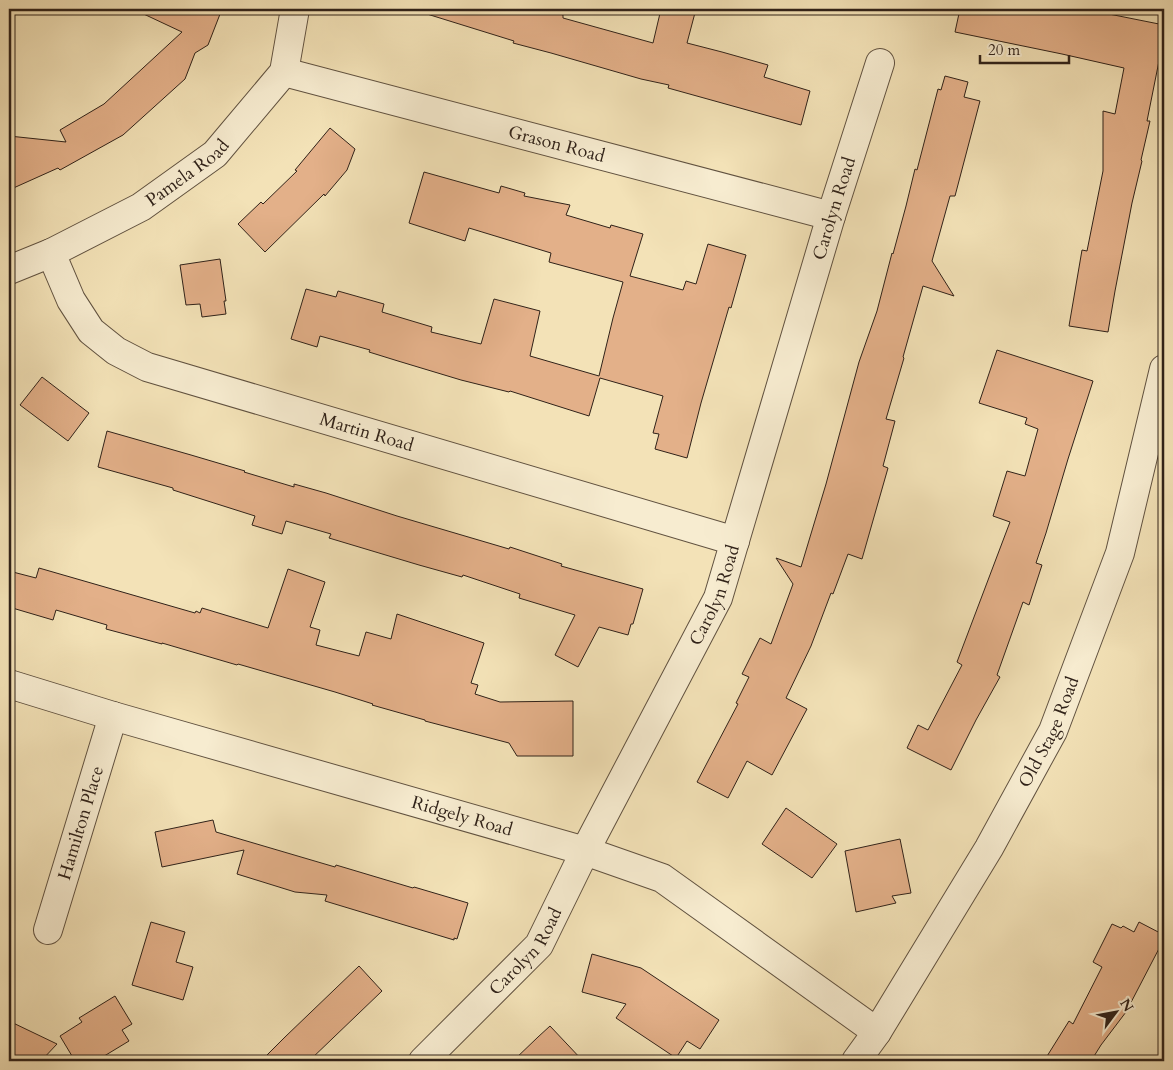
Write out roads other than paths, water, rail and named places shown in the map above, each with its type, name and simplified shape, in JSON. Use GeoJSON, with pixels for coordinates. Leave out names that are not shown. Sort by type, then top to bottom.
{"type":"FeatureCollection","features":[{"type":"Feature","properties":{"kind":"street"},"geometry":{"type":"LineString","coordinates":[[284,72],[295,9]]}},
{"type":"Feature","properties":{"kind":"street","name":"Carolyn Road"},"geometry":{"type":"LineString","coordinates":[[423,1061],[539,945],[585,851],[718,598],[831,216],[880,64]]}},
{"type":"Feature","properties":{"kind":"street","name":"Grason Road"},"geometry":{"type":"LineString","coordinates":[[284,72],[831,216]]}},
{"type":"Feature","properties":{"kind":"street","name":"Pamela Road"},"geometry":{"type":"LineString","coordinates":[[9,270],[51,253],[142,207],[215,154],[284,72]]}},
{"type":"Feature","properties":{"kind":"street","name":"Martin Road"},"geometry":{"type":"LineString","coordinates":[[51,253],[71,300],[91,330],[116,351],[147,367],[735,541]]}},
{"type":"Feature","properties":{"kind":"street","name":"Old Stage Road"},"geometry":{"type":"LineString","coordinates":[[856,1061],[877,1032],[989,848],[1053,731],[1120,553],[1164,369]]}},
{"type":"Feature","properties":{"kind":"street","name":"Ridgely Road"},"geometry":{"type":"LineString","coordinates":[[9,684],[113,716],[585,851],[662,878],[877,1032]]}},
{"type":"Feature","properties":{"kind":"street","name":"Hamilton Place"},"geometry":{"type":"LineString","coordinates":[[48,930],[113,716]]}}]}
